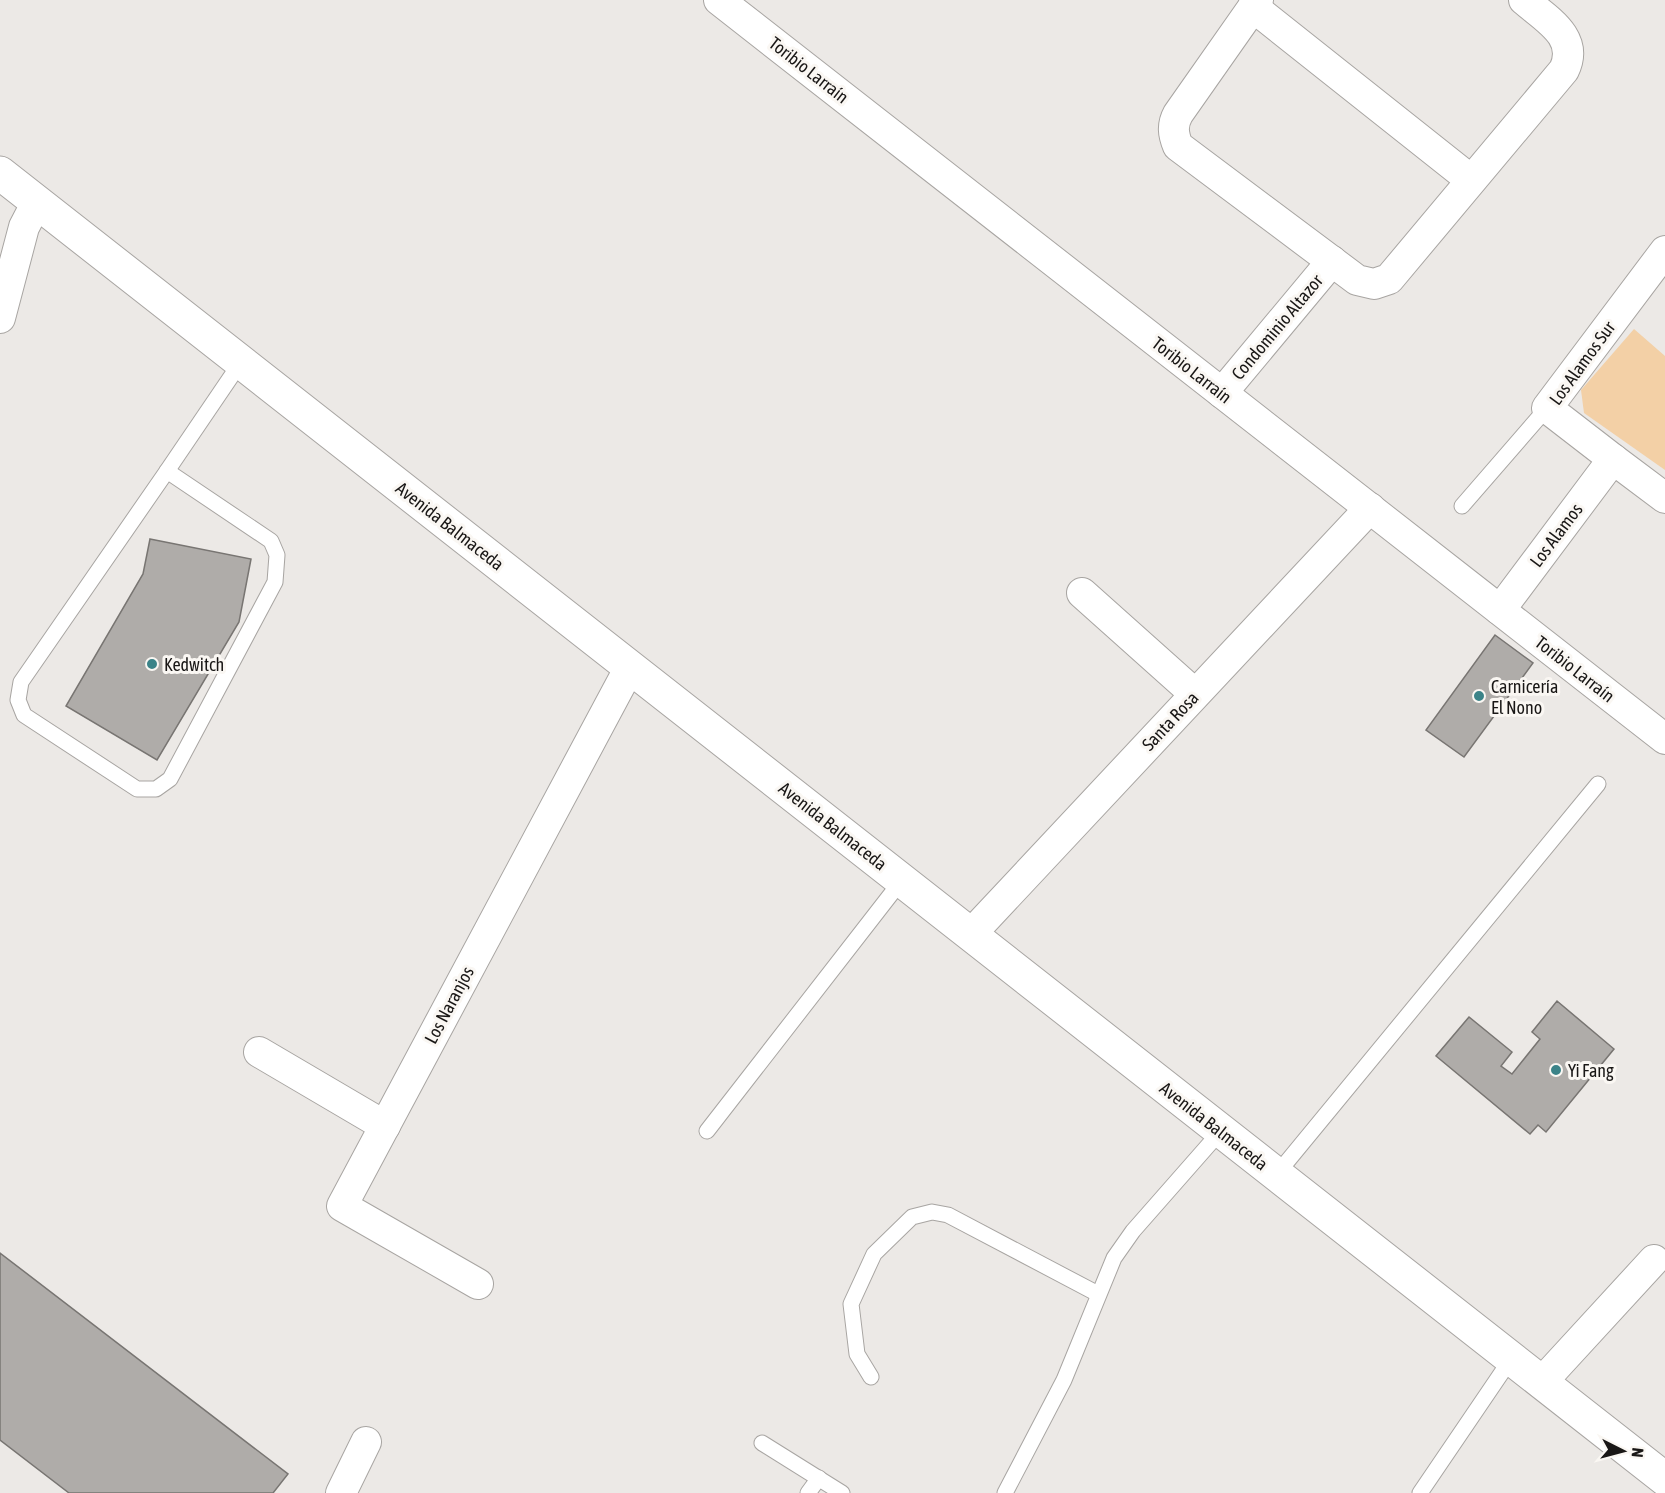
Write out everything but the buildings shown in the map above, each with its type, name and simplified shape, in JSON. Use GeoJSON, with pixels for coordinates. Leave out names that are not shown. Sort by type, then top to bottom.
{"type":"FeatureCollection","features":[{"type":"Feature","properties":{"kind":"main road","name":"Avenida Balmaceda"},"geometry":{"type":"LineString","coordinates":[[0,173],[1665,1479]]}},
{"type":"Feature","properties":{"kind":"street","name":"Toribio Larraín"},"geometry":{"type":"LineString","coordinates":[[719,0],[1665,739]]}},
{"type":"Feature","properties":{"kind":"street"},"geometry":{"type":"LineString","coordinates":[[1471,180],[1256,4],[1174,121],[1174,138],[1178,146],[1357,280],[1374,285],[1389,279],[1564,69],[1568,61],[1568,44],[1564,36],[1524,0]]}},
{"type":"Feature","properties":{"kind":"street"},"geometry":{"type":"LineString","coordinates":[[0,318],[24,227],[37,202]]}},
{"type":"Feature","properties":{"kind":"street","name":"Los Alamos Sur"},"geometry":{"type":"LineString","coordinates":[[1665,251],[1547,408],[1665,498]]}},
{"type":"Feature","properties":{"kind":"street","name":"Condominio Altazor"},"geometry":{"type":"LineString","coordinates":[[1222,393],[1332,261]]}},
{"type":"Feature","properties":{"kind":"street","name":"Los Alamos"},"geometry":{"type":"LineString","coordinates":[[1500,610],[1612,459]]}},
{"type":"Feature","properties":{"kind":"street","name":"Santa Rosa"},"geometry":{"type":"LineString","coordinates":[[971,934],[1370,508]]}},
{"type":"Feature","properties":{"kind":"street"},"geometry":{"type":"LineString","coordinates":[[1082,593],[1195,694]]}},
{"type":"Feature","properties":{"kind":"street","name":"Los Naranjos"},"geometry":{"type":"LineString","coordinates":[[478,1284],[342,1206],[630,667]]}},
{"type":"Feature","properties":{"kind":"street"},"geometry":{"type":"LineString","coordinates":[[259,1052],[385,1126]]}},
{"type":"Feature","properties":{"kind":"street"},"geometry":{"type":"LineString","coordinates":[[1541,1383],[1654,1260]]}},
{"type":"Feature","properties":{"kind":"street"},"geometry":{"type":"LineString","coordinates":[[341,1493],[366,1442]]}},
{"type":"Feature","properties":{"kind":"lane"},"geometry":{"type":"LineString","coordinates":[[167,471],[271,541],[277,555],[275,582],[170,779],[156,789],[137,789],[24,715],[18,700],[21,682],[241,362]]}},
{"type":"Feature","properties":{"kind":"lane"},"geometry":{"type":"LineString","coordinates":[[1462,506],[1547,408]]}},
{"type":"Feature","properties":{"kind":"lane"},"geometry":{"type":"LineString","coordinates":[[1276,1175],[1598,784]]}},
{"type":"Feature","properties":{"kind":"lane"},"geometry":{"type":"LineString","coordinates":[[707,1131],[902,880]]}},
{"type":"Feature","properties":{"kind":"lane"},"geometry":{"type":"LineString","coordinates":[[1005,1493],[1064,1380],[1114,1258],[1133,1231],[1220,1132]]}},
{"type":"Feature","properties":{"kind":"lane"},"geometry":{"type":"LineString","coordinates":[[871,1377],[857,1354],[851,1304],[874,1254],[912,1217],[932,1212],[948,1215],[1098,1294]]}},
{"type":"Feature","properties":{"kind":"lane"},"geometry":{"type":"LineString","coordinates":[[1420,1493],[1511,1359]]}},
{"type":"Feature","properties":{"kind":"lane"},"geometry":{"type":"LineString","coordinates":[[762,1443],[842,1493]]}},
{"type":"Feature","properties":{"kind":"lane"},"geometry":{"type":"LineString","coordinates":[[808,1493],[819,1478]]}},
{"type":"Feature","properties":{"kind":"shaded area"},"geometry":{"type":"Polygon","coordinates":[[[1634,329],[1665,356],[1665,470],[1584,413],[1581,390],[1634,329]]]}},
{"type":"Feature","properties":{"kind":"place","name":"Kedwitch"},"geometry":{"type":"Point","coordinates":[152,664]}},
{"type":"Feature","properties":{"kind":"place","name":"Carnicería El Nono"},"geometry":{"type":"Point","coordinates":[1479,696]}},
{"type":"Feature","properties":{"kind":"place","name":"Yi Fang"},"geometry":{"type":"Point","coordinates":[1556,1070]}}]}
